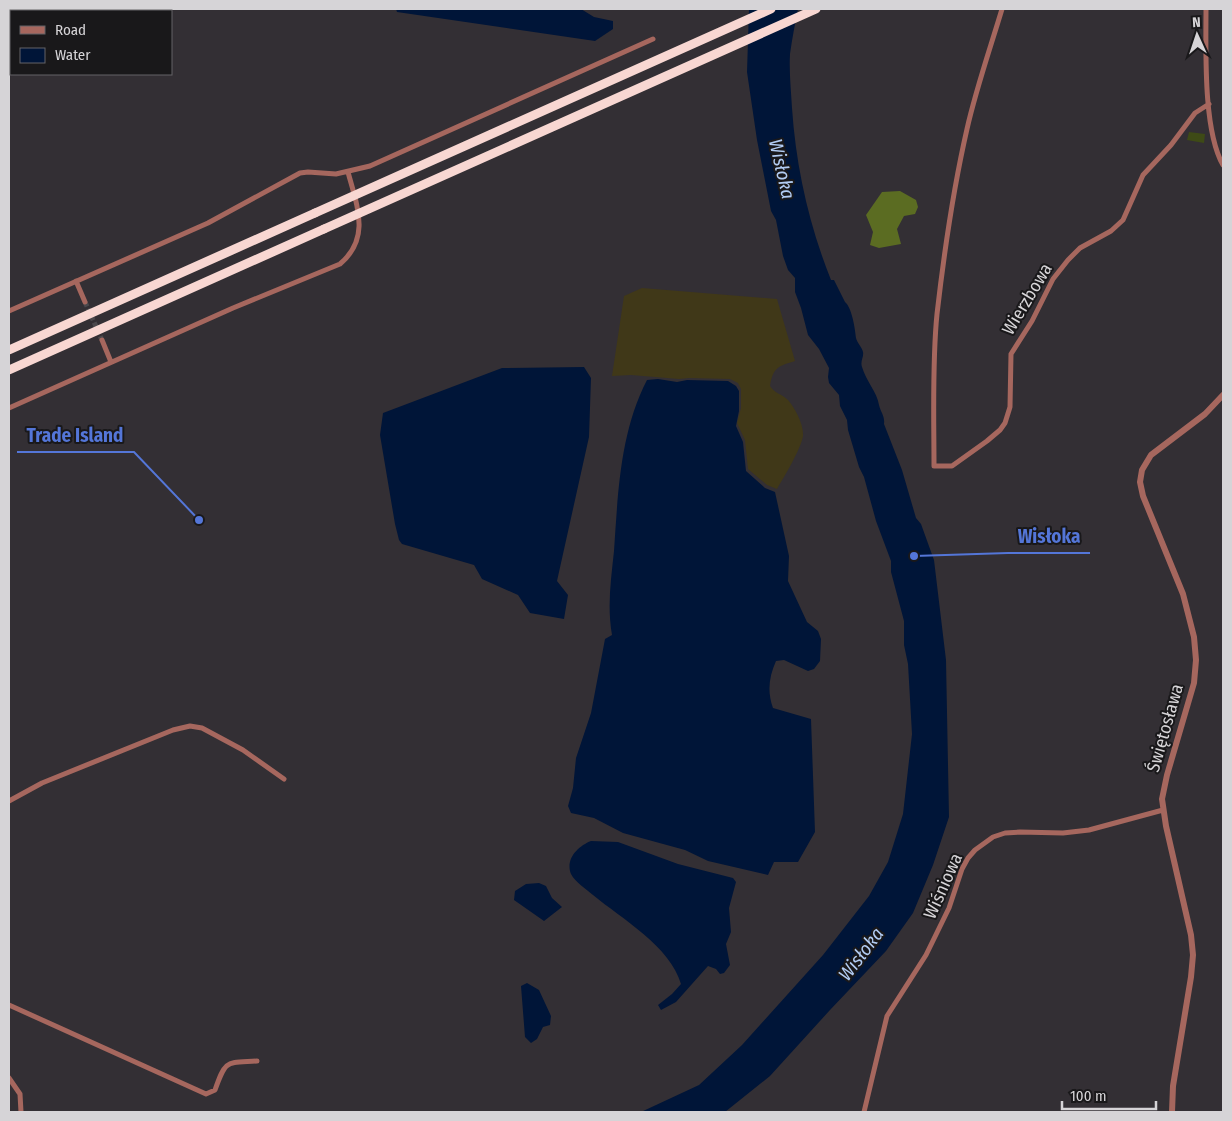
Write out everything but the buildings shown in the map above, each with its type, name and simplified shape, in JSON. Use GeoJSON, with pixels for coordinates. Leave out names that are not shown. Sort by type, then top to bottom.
{"type":"FeatureCollection","features":[{"type":"Feature","properties":{"kind":"highway"},"geometry":{"type":"LineString","coordinates":[[9,350],[770,9]]}},
{"type":"Feature","properties":{"kind":"highway"},"geometry":{"type":"LineString","coordinates":[[9,370],[816,9]]}},
{"type":"Feature","properties":{"kind":"street","name":"Wierzbowa"},"geometry":{"type":"LineString","coordinates":[[1002,9],[979,82],[967,131],[951,218],[937,315],[933,406],[934,466],[952,466],[958,460],[988,441],[1000,430],[1005,423],[1010,407],[1011,354],[1032,321],[1053,279],[1080,248],[1111,231],[1123,220],[1142,175],[1171,145],[1195,114],[1209,104]]}},
{"type":"Feature","properties":{"kind":"street"},"geometry":{"type":"LineString","coordinates":[[1206,9],[1209,104],[1216,150],[1223,165]]}},
{"type":"Feature","properties":{"kind":"street"},"geometry":{"type":"LineString","coordinates":[[9,311],[208,223],[300,173],[329,174],[348,172],[370,166],[653,39]]}},
{"type":"Feature","properties":{"kind":"street"},"geometry":{"type":"LineString","coordinates":[[9,408],[241,304],[340,264],[347,258],[356,244],[360,229],[348,172]]}},
{"type":"Feature","properties":{"kind":"street"},"geometry":{"type":"LineString","coordinates":[[76,281],[85,302]]}},
{"type":"Feature","properties":{"kind":"street"},"geometry":{"type":"LineString","coordinates":[[102,340],[111,362]]}},
{"type":"Feature","properties":{"kind":"street","name":"Świętosława"},"geometry":{"type":"LineString","coordinates":[[1172,1112],[1173,1086],[1193,955],[1189,926],[1163,810],[1164,787],[1189,703],[1196,674],[1196,660],[1192,630],[1183,594],[1143,496],[1140,482],[1142,470],[1151,455],[1205,414],[1223,395]]}},
{"type":"Feature","properties":{"kind":"street"},"geometry":{"type":"LineString","coordinates":[[9,800],[42,783],[173,730],[190,726],[202,728],[233,744],[284,779]]}},
{"type":"Feature","properties":{"kind":"street","name":"Wiśniowa"},"geometry":{"type":"LineString","coordinates":[[864,1112],[887,1016],[926,955],[949,908],[962,869],[975,850],[993,837],[1005,834],[1020,832],[1063,833],[1089,830],[1163,810]]}},
{"type":"Feature","properties":{"kind":"street"},"geometry":{"type":"LineString","coordinates":[[9,1005],[206,1094],[215,1090],[221,1072],[230,1062],[257,1061]]}},
{"type":"Feature","properties":{"kind":"street"},"geometry":{"type":"LineString","coordinates":[[9,1078],[20,1094],[21,1112]]}},
{"type":"Feature","properties":{"kind":"green space"},"geometry":{"type":"Polygon","coordinates":[[[1189,132],[1205,134],[1204,143],[1187,140],[1189,132]]]}},
{"type":"Feature","properties":{"kind":"green space"},"geometry":{"type":"Polygon","coordinates":[[[900,191],[916,200],[918,207],[915,214],[904,216],[897,229],[901,244],[879,248],[870,245],[873,232],[866,215],[882,192],[900,191]]]}},
{"type":"Feature","properties":{"kind":"sand"},"geometry":{"type":"Polygon","coordinates":[[[642,288],[777,299],[795,361],[785,364],[775,371],[770,386],[788,400],[793,407],[801,422],[803,436],[796,455],[777,489],[767,485],[748,469],[745,440],[737,423],[741,408],[741,389],[738,383],[730,379],[612,376],[624,296],[642,288]]]}},
{"type":"Feature","properties":{"kind":"water"},"geometry":{"type":"Polygon","coordinates":[[[396,9],[581,9],[594,17],[613,21],[613,29],[595,41],[397,12],[396,9]]]}},
{"type":"Feature","properties":{"kind":"water"},"geometry":{"type":"Polygon","coordinates":[[[749,9],[798,9],[790,54],[790,81],[800,174],[810,217],[831,280],[834,280],[850,309],[857,340],[863,352],[862,367],[878,400],[884,424],[902,470],[916,518],[921,524],[934,560],[946,660],[949,817],[933,865],[913,913],[886,951],[770,1076],[725,1112],[641,1112],[699,1085],[742,1045],[823,955],[869,896],[888,862],[903,814],[912,734],[908,664],[904,645],[904,621],[891,572],[891,561],[876,521],[864,477],[859,467],[848,430],[847,420],[840,406],[839,395],[829,383],[829,368],[819,349],[808,335],[795,292],[795,278],[788,270],[783,256],[776,220],[771,211],[757,140],[747,72],[749,9]]]}},
{"type":"Feature","properties":{"kind":"water"},"geometry":{"type":"Polygon","coordinates":[[[584,367],[591,378],[589,437],[557,581],[568,595],[564,619],[530,613],[518,595],[482,579],[474,565],[402,544],[399,540],[395,524],[380,435],[383,413],[502,368],[584,367]]]}},
{"type":"Feature","properties":{"kind":"water"},"geometry":{"type":"Polygon","coordinates":[[[658,379],[677,382],[687,380],[728,381],[736,386],[739,391],[739,411],[736,426],[743,442],[746,471],[765,488],[775,492],[789,556],[788,581],[807,622],[818,631],[821,639],[820,661],[814,669],[808,671],[784,660],[776,661],[770,678],[769,690],[773,708],[811,719],[815,832],[798,862],[774,862],[768,875],[708,861],[685,850],[623,833],[594,818],[571,813],[568,806],[573,788],[576,758],[591,713],[605,639],[612,635],[610,614],[611,583],[619,485],[626,442],[631,420],[647,380],[658,379]]]}},
{"type":"Feature","properties":{"kind":"water"},"geometry":{"type":"Polygon","coordinates":[[[591,841],[618,842],[678,864],[733,878],[736,882],[729,908],[731,932],[726,944],[730,965],[724,973],[720,974],[716,969],[708,966],[676,1002],[661,1010],[658,1005],[681,984],[667,957],[644,934],[581,885],[571,874],[571,858],[577,850],[591,841]]]}},
{"type":"Feature","properties":{"kind":"water"},"geometry":{"type":"Polygon","coordinates":[[[539,883],[546,886],[552,898],[562,907],[544,921],[514,900],[515,891],[526,884],[539,883]]]}},
{"type":"Feature","properties":{"kind":"water"},"geometry":{"type":"Polygon","coordinates":[[[527,983],[539,990],[551,1016],[550,1025],[543,1027],[537,1039],[531,1043],[525,1037],[521,986],[527,983]]]}},
{"type":"Feature","properties":{"kind":"tunnel"},"geometry":{"type":"LineString","coordinates":[[85,302],[102,340]]}},
{"type":"Feature","properties":{"kind":"place","name":"Trade Island"},"geometry":{"type":"Point","coordinates":[199,520]}},
{"type":"Feature","properties":{"kind":"place","name":"Wisłoka"},"geometry":{"type":"Point","coordinates":[914,556]}}]}
